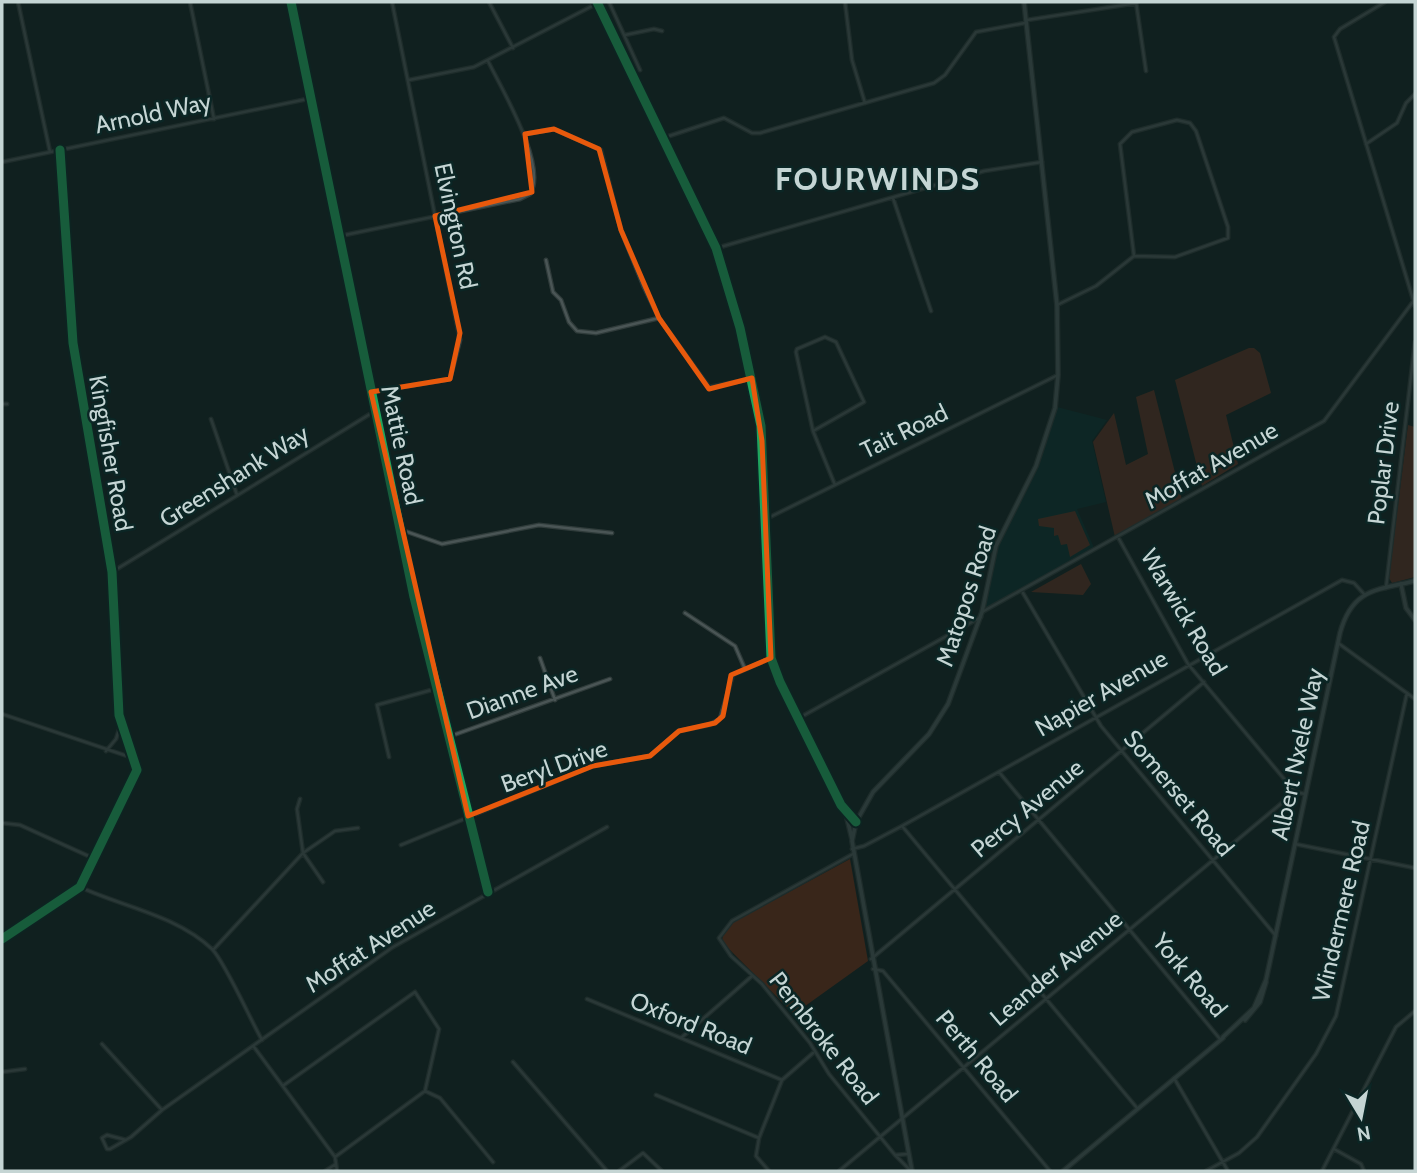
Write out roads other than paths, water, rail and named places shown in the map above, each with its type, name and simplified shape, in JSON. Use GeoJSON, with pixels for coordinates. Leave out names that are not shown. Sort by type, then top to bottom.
{"type":"FeatureCollection","features":[{"type":"Feature","properties":{"kind":"main road","name":"Matopos Road"},"geometry":{"type":"LineString","coordinates":[[911,1171],[852,841],[856,822],[873,792],[938,722],[948,704],[981,615],[996,546],[1036,466],[1050,429],[1058,374],[1057,305],[1024,2]]}},
{"type":"Feature","properties":{"kind":"main road"},"geometry":{"type":"LineString","coordinates":[[1364,594],[1415,581]]}},
{"type":"Feature","properties":{"kind":"main road","name":"Albert Nxele Way"},"geometry":{"type":"LineString","coordinates":[[1063,1171],[1222,1038],[1260,1002],[1338,643],[1348,609],[1364,594]]}},
{"type":"Feature","properties":{"kind":"main road"},"geometry":{"type":"LineString","coordinates":[[846,814],[852,841]]}},
{"type":"Feature","properties":{"kind":"street"},"geometry":{"type":"LineString","coordinates":[[18,2],[50,152]]}},
{"type":"Feature","properties":{"kind":"street"},"geometry":{"type":"LineString","coordinates":[[190,2],[214,119]]}},
{"type":"Feature","properties":{"kind":"street","name":"Mattie Road"},"geometry":{"type":"LineString","coordinates":[[291,2],[399,528],[435,689],[488,892]]}},
{"type":"Feature","properties":{"kind":"street","name":"Elvington Rd"},"geometry":{"type":"LineString","coordinates":[[371,392],[450,379],[460,347],[460,333],[392,2]]}},
{"type":"Feature","properties":{"kind":"street"},"geometry":{"type":"LineString","coordinates":[[489,2],[513,48]]}},
{"type":"Feature","properties":{"kind":"street"},"geometry":{"type":"LineString","coordinates":[[408,80],[462,71],[488,61],[598,2],[716,248],[752,378],[761,426],[771,658],[780,682],[846,814],[856,822]]}},
{"type":"Feature","properties":{"kind":"street"},"geometry":{"type":"LineString","coordinates":[[609,2],[640,70]]}},
{"type":"Feature","properties":{"kind":"street"},"geometry":{"type":"LineString","coordinates":[[845,2],[850,52],[865,103]]}},
{"type":"Feature","properties":{"kind":"street"},"geometry":{"type":"LineString","coordinates":[[663,138],[724,118],[752,132],[760,133],[865,103],[941,79],[976,32],[1136,2],[1146,71]]}},
{"type":"Feature","properties":{"kind":"street"},"geometry":{"type":"LineString","coordinates":[[1385,2],[1340,29],[1334,37],[1415,306]]}},
{"type":"Feature","properties":{"kind":"street"},"geometry":{"type":"LineString","coordinates":[[625,35],[654,29],[662,32]]}},
{"type":"Feature","properties":{"kind":"street"},"geometry":{"type":"LineString","coordinates":[[340,236],[520,200],[530,194],[534,182],[525,134],[488,61]]}},
{"type":"Feature","properties":{"kind":"street"},"geometry":{"type":"LineString","coordinates":[[1366,144],[1397,123],[1406,103],[1415,94]]}},
{"type":"Feature","properties":{"kind":"street","name":"Arnold Way"},"geometry":{"type":"LineString","coordinates":[[2,162],[312,98]]}},
{"type":"Feature","properties":{"kind":"street"},"geometry":{"type":"LineString","coordinates":[[1057,305],[1096,286],[1134,256],[1175,257],[1228,238],[1196,131],[1189,123],[1177,120],[1132,132],[1120,144],[1134,256]]}},
{"type":"Feature","properties":{"kind":"street"},"geometry":{"type":"LineString","coordinates":[[525,134],[554,129],[601,150],[621,230],[659,318],[709,387],[752,378]]}},
{"type":"Feature","properties":{"kind":"street","name":"Kingfisher Road"},"geometry":{"type":"LineString","coordinates":[[60,150],[75,355],[112,572],[121,724],[136,759]]}},
{"type":"Feature","properties":{"kind":"street"},"geometry":{"type":"LineString","coordinates":[[716,248],[984,171],[1042,162]]}},
{"type":"Feature","properties":{"kind":"street"},"geometry":{"type":"LineString","coordinates":[[893,197],[931,311]]}},
{"type":"Feature","properties":{"kind":"street"},"geometry":{"type":"LineString","coordinates":[[546,260],[552,292],[561,300],[569,323],[577,331],[596,333],[659,318]]}},
{"type":"Feature","properties":{"kind":"street","name":"Moffat Avenue"},"geometry":{"type":"LineString","coordinates":[[799,718],[1324,421],[1415,300]]}},
{"type":"Feature","properties":{"kind":"street"},"geometry":{"type":"LineString","coordinates":[[813,431],[864,402],[836,342],[825,337],[796,349],[796,352],[813,431],[835,485]]}},
{"type":"Feature","properties":{"kind":"street","name":"Poplar Drive"},"geometry":{"type":"LineString","coordinates":[[1386,588],[1415,342]]}},
{"type":"Feature","properties":{"kind":"street","name":"Tait Road"},"geometry":{"type":"LineString","coordinates":[[765,519],[1058,374]]}},
{"type":"Feature","properties":{"kind":"street"},"geometry":{"type":"LineString","coordinates":[[2,404],[7,404]]}},
{"type":"Feature","properties":{"kind":"street","name":"Greenshank Way"},"geometry":{"type":"LineString","coordinates":[[112,572],[375,411]]}},
{"type":"Feature","properties":{"kind":"street"},"geometry":{"type":"LineString","coordinates":[[211,419],[237,495]]}},
{"type":"Feature","properties":{"kind":"street"},"geometry":{"type":"LineString","coordinates":[[399,528],[442,544],[539,525],[612,533]]}},
{"type":"Feature","properties":{"kind":"street","name":"Warwick Road"},"geometry":{"type":"LineString","coordinates":[[1119,538],[1188,664],[1294,792]]}},
{"type":"Feature","properties":{"kind":"street","name":"Napier Avenue"},"geometry":{"type":"LineString","coordinates":[[852,851],[902,826],[1342,580],[1354,583],[1364,594]]}},
{"type":"Feature","properties":{"kind":"street"},"geometry":{"type":"LineString","coordinates":[[1401,584],[1406,608],[1415,620]]}},
{"type":"Feature","properties":{"kind":"street","name":"Somerset Road"},"geometry":{"type":"LineString","coordinates":[[1023,592],[1096,716],[1121,752],[1276,936]]}},
{"type":"Feature","properties":{"kind":"street"},"geometry":{"type":"LineString","coordinates":[[685,612],[735,646],[745,669],[771,658]]}},
{"type":"Feature","properties":{"kind":"street"},"geometry":{"type":"LineString","coordinates":[[1338,643],[1415,699]]}},
{"type":"Feature","properties":{"kind":"street"},"geometry":{"type":"LineString","coordinates":[[540,658],[555,700]]}},
{"type":"Feature","properties":{"kind":"street","name":"Beryl Drive"},"geometry":{"type":"LineString","coordinates":[[468,816],[593,766],[650,756],[679,731],[715,723],[723,716],[731,678],[745,669]]}},
{"type":"Feature","properties":{"kind":"street","name":"Dianne Ave"},"geometry":{"type":"LineString","coordinates":[[447,738],[610,679]]}},
{"type":"Feature","properties":{"kind":"street","name":"Percy Avenue"},"geometry":{"type":"LineString","coordinates":[[871,959],[1204,682]]}},
{"type":"Feature","properties":{"kind":"street"},"geometry":{"type":"LineString","coordinates":[[389,757],[377,705],[435,689]]}},
{"type":"Feature","properties":{"kind":"street","name":"Windermere Road"},"geometry":{"type":"LineString","coordinates":[[1206,1171],[1257,1137],[1325,1038],[1340,1005],[1407,693]]}},
{"type":"Feature","properties":{"kind":"street"},"geometry":{"type":"LineString","coordinates":[[2,714],[136,759],[136,776],[80,887],[2,939]]}},
{"type":"Feature","properties":{"kind":"street"},"geometry":{"type":"LineString","coordinates":[[106,751],[116,739],[121,724]]}},
{"type":"Feature","properties":{"kind":"street","name":"York Road"},"geometry":{"type":"LineString","coordinates":[[999,772],[1222,1038]]}},
{"type":"Feature","properties":{"kind":"street"},"geometry":{"type":"LineString","coordinates":[[1294,792],[1305,794]]}},
{"type":"Feature","properties":{"kind":"street","name":"Leander Avenue"},"geometry":{"type":"LineString","coordinates":[[839,1171],[1294,792]]}},
{"type":"Feature","properties":{"kind":"street"},"geometry":{"type":"LineString","coordinates":[[300,799],[297,810],[303,853],[323,883]]}},
{"type":"Feature","properties":{"kind":"street"},"geometry":{"type":"LineString","coordinates":[[401,845],[468,816]]}},
{"type":"Feature","properties":{"kind":"street"},"geometry":{"type":"LineString","coordinates":[[2,823],[20,825],[96,859]]}},
{"type":"Feature","properties":{"kind":"street"},"geometry":{"type":"LineString","coordinates":[[902,826],[1138,1109]]}},
{"type":"Feature","properties":{"kind":"street","name":"Moffat Avenue"},"geometry":{"type":"LineString","coordinates":[[126,1140],[162,1110],[393,947],[607,827]]}},
{"type":"Feature","properties":{"kind":"street"},"geometry":{"type":"LineString","coordinates":[[214,950],[303,853],[335,831],[358,828]]}},
{"type":"Feature","properties":{"kind":"street"},"geometry":{"type":"LineString","coordinates":[[1295,844],[1415,868]]}},
{"type":"Feature","properties":{"kind":"street","name":"Pembroke Road"},"geometry":{"type":"LineString","coordinates":[[852,851],[723,929],[720,942],[762,984],[810,1043],[813,1053],[911,1171]]}},
{"type":"Feature","properties":{"kind":"street"},"geometry":{"type":"LineString","coordinates":[[80,887],[116,903],[166,919],[214,950],[262,1040]]}},
{"type":"Feature","properties":{"kind":"street","name":"Perth Road"},"geometry":{"type":"LineString","coordinates":[[873,969],[883,971],[1050,1171]]}},
{"type":"Feature","properties":{"kind":"street"},"geometry":{"type":"LineString","coordinates":[[680,1039],[752,976]]}},
{"type":"Feature","properties":{"kind":"street"},"geometry":{"type":"LineString","coordinates":[[284,1085],[411,993],[418,993],[439,1029],[425,1091],[335,1157]]}},
{"type":"Feature","properties":{"kind":"street","name":"Oxford Road"},"geometry":{"type":"LineString","coordinates":[[587,999],[782,1080]]}},
{"type":"Feature","properties":{"kind":"street"},"geometry":{"type":"LineString","coordinates":[[1322,1171],[1396,1027],[1415,1011]]}},
{"type":"Feature","properties":{"kind":"street"},"geometry":{"type":"LineString","coordinates":[[102,1044],[162,1110]]}},
{"type":"Feature","properties":{"kind":"street"},"geometry":{"type":"LineString","coordinates":[[254,1047],[335,1157],[337,1171]]}},
{"type":"Feature","properties":{"kind":"street"},"geometry":{"type":"LineString","coordinates":[[769,1171],[756,1156],[759,1138],[782,1080],[813,1053]]}},
{"type":"Feature","properties":{"kind":"street"},"geometry":{"type":"LineString","coordinates":[[513,1062],[607,1171]]}},
{"type":"Feature","properties":{"kind":"street"},"geometry":{"type":"LineString","coordinates":[[2,1072],[25,1069]]}},
{"type":"Feature","properties":{"kind":"street"},"geometry":{"type":"LineString","coordinates":[[1174,1078],[1228,1171]]}},
{"type":"Feature","properties":{"kind":"street"},"geometry":{"type":"LineString","coordinates":[[425,1091],[440,1098],[493,1162]]}},
{"type":"Feature","properties":{"kind":"street"},"geometry":{"type":"LineString","coordinates":[[656,1095],[759,1138]]}},
{"type":"Feature","properties":{"kind":"street"},"geometry":{"type":"LineString","coordinates":[[107,1135],[126,1140],[107,1149],[102,1138],[107,1135]]}},
{"type":"Feature","properties":{"kind":"street"},"geometry":{"type":"LineString","coordinates":[[1333,1149],[1358,1162],[1364,1171]]}},
{"type":"Feature","properties":{"kind":"street"},"geometry":{"type":"LineString","coordinates":[[619,1171],[643,1153],[662,1171]]}},
{"type":"Feature","properties":{"kind":"street"},"geometry":{"type":"LineString","coordinates":[[895,1155],[908,1154]]}},
{"type":"Feature","properties":{"kind":"street"},"geometry":{"type":"LineString","coordinates":[[325,1171],[335,1164]]}},
{"type":"Feature","properties":{"kind":"district","name":"FOURWINDS"},"geometry":{"type":"Point","coordinates":[878,178]}}]}
